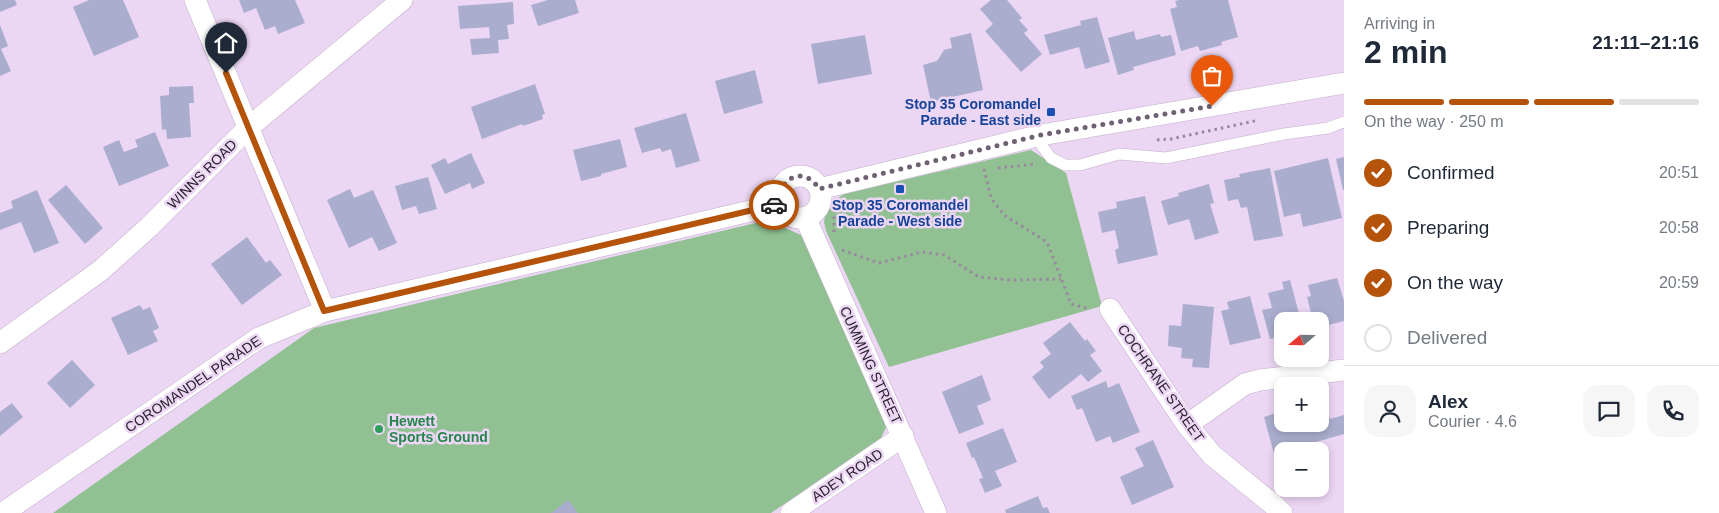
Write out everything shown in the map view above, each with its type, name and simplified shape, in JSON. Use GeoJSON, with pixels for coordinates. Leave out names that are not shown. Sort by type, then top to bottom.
{"type":"FeatureCollection","features":[{"type":"Feature","properties":{"kind":"street"},"geometry":{"type":"LineString","coordinates":[[195,0],[324,311]]}},
{"type":"Feature","properties":{"kind":"street","name":"WINNS ROAD"},"geometry":{"type":"LineString","coordinates":[[0,343],[100,271],[149,226],[248,128],[402,0]]}},
{"type":"Feature","properties":{"kind":"street"},"geometry":{"type":"LineString","coordinates":[[819,189],[1041,135],[1344,83]]}},
{"type":"Feature","properties":{"kind":"street"},"geometry":{"type":"LineString","coordinates":[[803,176],[815,183],[819,189],[820,203],[811,214],[805,217],[799,218],[787,214],[780,204],[780,190],[789,179],[803,176]]}},
{"type":"Feature","properties":{"kind":"street","name":"COROMANDEL PARADE"},"geometry":{"type":"LineString","coordinates":[[3,513],[259,338],[324,311],[780,204]]}},
{"type":"Feature","properties":{"kind":"street","name":"CUMMING STREET"},"geometry":{"type":"LineString","coordinates":[[805,217],[936,513]]}},
{"type":"Feature","properties":{"kind":"street","name":"COCHRANE STREET"},"geometry":{"type":"LineString","coordinates":[[1103,309],[1187,425],[1212,455],[1282,513]]}},
{"type":"Feature","properties":{"kind":"street"},"geometry":{"type":"LineString","coordinates":[[1187,425],[1245,384],[1260,380],[1344,370]]}},
{"type":"Feature","properties":{"kind":"street","name":"ADEY ROAD"},"geometry":{"type":"LineString","coordinates":[[791,513],[903,436]]}},
{"type":"Feature","properties":{"kind":"lane"},"geometry":{"type":"LineString","coordinates":[[1041,135],[1042,146],[1051,158],[1065,165],[1080,165],[1119,154],[1166,158],[1284,134],[1328,128],[1344,122]]}},
{"type":"Feature","properties":{"kind":"path"},"geometry":{"type":"LineString","coordinates":[[976,171],[1040,164]]}},
{"type":"Feature","properties":{"kind":"path"},"geometry":{"type":"LineString","coordinates":[[984,169],[991,198],[1004,215],[1047,242],[1071,304],[1103,309]]}},
{"type":"Feature","properties":{"kind":"path"},"geometry":{"type":"LineString","coordinates":[[835,236],[834,213],[843,200]]}},
{"type":"Feature","properties":{"kind":"path"},"geometry":{"type":"LineString","coordinates":[[840,248],[844,252],[879,263],[922,252],[944,255],[979,277],[1010,280],[1062,279]]}},
{"type":"Feature","properties":{"kind":"green space"},"geometry":{"type":"Polygon","coordinates":[[[1031,150],[1066,173],[1102,306],[889,367],[826,231],[824,222],[827,205],[844,194],[1031,150]]]}},
{"type":"Feature","properties":{"kind":"green space"},"geometry":{"type":"Polygon","coordinates":[[[768,220],[803,236],[888,423],[881,438],[771,513],[53,513],[314,328],[768,220]]]}},
{"type":"Feature","properties":{"kind":"building"},"geometry":{"type":"Polygon","coordinates":[[[0,0],[15,0],[17,5],[0,12],[0,0]]]}},
{"type":"Feature","properties":{"kind":"building"},"geometry":{"type":"Polygon","coordinates":[[[89,0],[123,0],[139,37],[94,56],[73,7],[89,0]]]}},
{"type":"Feature","properties":{"kind":"building"},"geometry":{"type":"Polygon","coordinates":[[[239,0],[295,0],[305,23],[278,34],[275,26],[265,30],[256,8],[244,13],[239,0]]]}},
{"type":"Feature","properties":{"kind":"building"},"geometry":{"type":"Polygon","coordinates":[[[548,0],[575,0],[579,13],[538,26],[531,5],[548,0]]]}},
{"type":"Feature","properties":{"kind":"building"},"geometry":{"type":"Polygon","coordinates":[[[991,0],[1007,0],[1022,18],[1019,20],[1028,30],[1024,33],[1042,54],[1021,72],[985,31],[993,24],[980,9],[991,0]]]}},
{"type":"Feature","properties":{"kind":"building"},"geometry":{"type":"Polygon","coordinates":[[[1228,0],[1238,37],[1221,42],[1222,45],[1200,51],[1198,46],[1181,51],[1170,9],[1177,7],[1175,1],[1228,0]]]}},
{"type":"Feature","properties":{"kind":"building"},"geometry":{"type":"Polygon","coordinates":[[[513,2],[514,24],[507,25],[509,39],[498,40],[499,53],[472,55],[470,39],[490,38],[489,27],[460,29],[458,6],[513,2]]]}},
{"type":"Feature","properties":{"kind":"building"},"geometry":{"type":"Polygon","coordinates":[[[1097,17],[1110,62],[1085,69],[1079,47],[1050,55],[1044,35],[1081,25],[1080,21],[1097,17]]]}},
{"type":"Feature","properties":{"kind":"building"},"geometry":{"type":"Polygon","coordinates":[[[0,25],[8,46],[1,49],[11,71],[0,76],[0,25]]]}},
{"type":"Feature","properties":{"kind":"building"},"geometry":{"type":"Polygon","coordinates":[[[1134,31],[1136,40],[1160,34],[1161,37],[1171,35],[1176,55],[1133,67],[1134,70],[1118,75],[1108,38],[1134,31]]]}},
{"type":"Feature","properties":{"kind":"building"},"geometry":{"type":"Polygon","coordinates":[[[971,33],[983,90],[931,102],[923,65],[937,61],[944,50],[952,48],[950,38],[971,33]]]}},
{"type":"Feature","properties":{"kind":"building"},"geometry":{"type":"Polygon","coordinates":[[[865,35],[872,74],[818,84],[811,44],[865,35]]]}},
{"type":"Feature","properties":{"kind":"building"},"geometry":{"type":"Polygon","coordinates":[[[755,70],[763,103],[724,114],[715,81],[755,70]]]}},
{"type":"Feature","properties":{"kind":"building"},"geometry":{"type":"Polygon","coordinates":[[[535,84],[545,114],[542,115],[543,119],[523,126],[522,124],[482,139],[471,107],[535,84]]]}},
{"type":"Feature","properties":{"kind":"building"},"geometry":{"type":"Polygon","coordinates":[[[193,86],[194,103],[189,103],[191,137],[167,139],[166,129],[162,130],[160,96],[169,95],[169,87],[193,86]]]}},
{"type":"Feature","properties":{"kind":"building"},"geometry":{"type":"Polygon","coordinates":[[[686,113],[700,161],[676,168],[671,149],[662,152],[660,148],[642,153],[634,128],[686,113]]]}},
{"type":"Feature","properties":{"kind":"building"},"geometry":{"type":"Polygon","coordinates":[[[155,132],[169,166],[119,186],[103,147],[119,140],[124,152],[138,147],[135,140],[155,132]]]}},
{"type":"Feature","properties":{"kind":"building"},"geometry":{"type":"Polygon","coordinates":[[[620,139],[627,167],[581,181],[573,150],[620,139]]]}},
{"type":"Feature","properties":{"kind":"building"},"geometry":{"type":"Polygon","coordinates":[[[471,153],[485,183],[472,189],[470,183],[445,194],[431,165],[445,158],[448,164],[471,153]]]}},
{"type":"Feature","properties":{"kind":"building"},"geometry":{"type":"Polygon","coordinates":[[[1344,157],[1344,190],[1343,190],[1336,159],[1344,157]]]}},
{"type":"Feature","properties":{"kind":"building"},"geometry":{"type":"Polygon","coordinates":[[[1328,158],[1342,218],[1303,227],[1300,213],[1284,217],[1274,171],[1328,158]]]}},
{"type":"Feature","properties":{"kind":"building"},"geometry":{"type":"Polygon","coordinates":[[[1270,168],[1283,236],[1254,241],[1247,207],[1241,208],[1238,199],[1228,201],[1224,180],[1240,177],[1239,174],[1270,168]]]}},
{"type":"Feature","properties":{"kind":"building"},"geometry":{"type":"Polygon","coordinates":[[[428,177],[437,209],[419,214],[416,206],[402,210],[395,186],[428,177]]]}},
{"type":"Feature","properties":{"kind":"building"},"geometry":{"type":"Polygon","coordinates":[[[1209,184],[1214,203],[1210,204],[1219,233],[1195,240],[1189,219],[1168,225],[1161,201],[1179,196],[1178,193],[1209,184]]]}},
{"type":"Feature","properties":{"kind":"building"},"geometry":{"type":"Polygon","coordinates":[[[66,185],[103,228],[85,244],[48,200],[66,185]]]}},
{"type":"Feature","properties":{"kind":"building"},"geometry":{"type":"Polygon","coordinates":[[[350,189],[354,198],[373,190],[397,243],[379,251],[372,237],[349,248],[327,200],[350,189]]]}},
{"type":"Feature","properties":{"kind":"building"},"geometry":{"type":"Polygon","coordinates":[[[37,190],[59,243],[34,253],[21,222],[0,230],[0,213],[13,208],[11,201],[37,190]]]}},
{"type":"Feature","properties":{"kind":"building"},"geometry":{"type":"Polygon","coordinates":[[[1145,196],[1158,255],[1118,264],[1115,250],[1119,248],[1115,230],[1102,233],[1098,212],[1117,208],[1116,202],[1145,196]]]}},
{"type":"Feature","properties":{"kind":"building"},"geometry":{"type":"Polygon","coordinates":[[[247,237],[266,263],[270,260],[282,275],[242,305],[211,264],[247,237]]]}},
{"type":"Feature","properties":{"kind":"building"},"geometry":{"type":"Polygon","coordinates":[[[1337,278],[1344,301],[1344,321],[1329,325],[1329,312],[1311,312],[1307,297],[1311,296],[1308,285],[1337,278]]]}},
{"type":"Feature","properties":{"kind":"building"},"geometry":{"type":"Polygon","coordinates":[[[1290,280],[1299,312],[1274,312],[1274,338],[1270,339],[1262,310],[1272,308],[1268,293],[1284,289],[1282,282],[1290,280]]]}},
{"type":"Feature","properties":{"kind":"building"},"geometry":{"type":"Polygon","coordinates":[[[1250,296],[1261,338],[1230,345],[1221,311],[1229,309],[1227,302],[1250,296]]]}},
{"type":"Feature","properties":{"kind":"building"},"geometry":{"type":"Polygon","coordinates":[[[1183,304],[1214,307],[1209,368],[1192,367],[1193,359],[1181,358],[1182,348],[1168,346],[1169,325],[1181,326],[1183,304]]]}},
{"type":"Feature","properties":{"kind":"building"},"geometry":{"type":"Polygon","coordinates":[[[140,305],[143,310],[150,307],[159,328],[153,331],[158,341],[128,355],[111,318],[140,305]]]}},
{"type":"Feature","properties":{"kind":"building"},"geometry":{"type":"Polygon","coordinates":[[[1070,322],[1085,341],[1087,339],[1096,351],[1090,355],[1102,371],[1088,382],[1081,374],[1049,399],[1032,377],[1044,367],[1040,362],[1051,354],[1043,343],[1070,322]]]}},
{"type":"Feature","properties":{"kind":"building"},"geometry":{"type":"Polygon","coordinates":[[[72,360],[95,385],[70,408],[47,383],[72,360]]]}},
{"type":"Feature","properties":{"kind":"building"},"geometry":{"type":"Polygon","coordinates":[[[982,375],[991,400],[977,406],[984,424],[959,434],[942,392],[982,375]]]}},
{"type":"Feature","properties":{"kind":"building"},"geometry":{"type":"Polygon","coordinates":[[[1106,381],[1108,388],[1119,383],[1140,432],[1113,443],[1110,436],[1096,442],[1082,408],[1077,410],[1071,396],[1106,381]]]}},
{"type":"Feature","properties":{"kind":"building"},"geometry":{"type":"Polygon","coordinates":[[[12,403],[23,417],[0,436],[0,412],[12,403]]]}},
{"type":"Feature","properties":{"kind":"building"},"geometry":{"type":"Polygon","coordinates":[[[1274,414],[1274,432],[1329,432],[1329,416],[1330,419],[1344,415],[1344,434],[1316,442],[1274,442],[1274,454],[1264,417],[1274,414]]]}},
{"type":"Feature","properties":{"kind":"building"},"geometry":{"type":"Polygon","coordinates":[[[1003,428],[1017,462],[995,471],[1002,486],[985,493],[979,479],[983,478],[966,443],[1003,428]]]}},
{"type":"Feature","properties":{"kind":"building"},"geometry":{"type":"Polygon","coordinates":[[[1153,440],[1174,487],[1132,505],[1120,477],[1144,466],[1135,448],[1153,440]]]}},
{"type":"Feature","properties":{"kind":"building"},"geometry":{"type":"Polygon","coordinates":[[[1038,496],[1043,508],[1047,507],[1050,513],[1006,513],[1005,510],[1038,496]]]}},
{"type":"Feature","properties":{"kind":"building"},"geometry":{"type":"Polygon","coordinates":[[[568,500],[578,513],[551,513],[568,500]]]}},
{"type":"Feature","properties":{"kind":"way so far"},"geometry":{"type":"LineString","coordinates":[[774,205],[780,204],[780,190],[784,184],[796,176],[803,176],[809,179],[819,189],[1041,135],[1212,106]]}},
{"type":"Feature","properties":{"kind":"place","name":"Stop 35 Coromandel Parade - East side"},"geometry":{"type":"Point","coordinates":[1051,112]}},
{"type":"Feature","properties":{"kind":"place","name":"Stop 35 Coromandel Parade - West side"},"geometry":{"type":"Point","coordinates":[900,189]}},
{"type":"Feature","properties":{"kind":"place","name":"Hewett Sports Ground"},"geometry":{"type":"Point","coordinates":[379,429]}},
{"type":"Feature","properties":{"kind":"route"},"geometry":{"type":"LineString","coordinates":[[226,73],[324,311],[774,205]]}}]}
